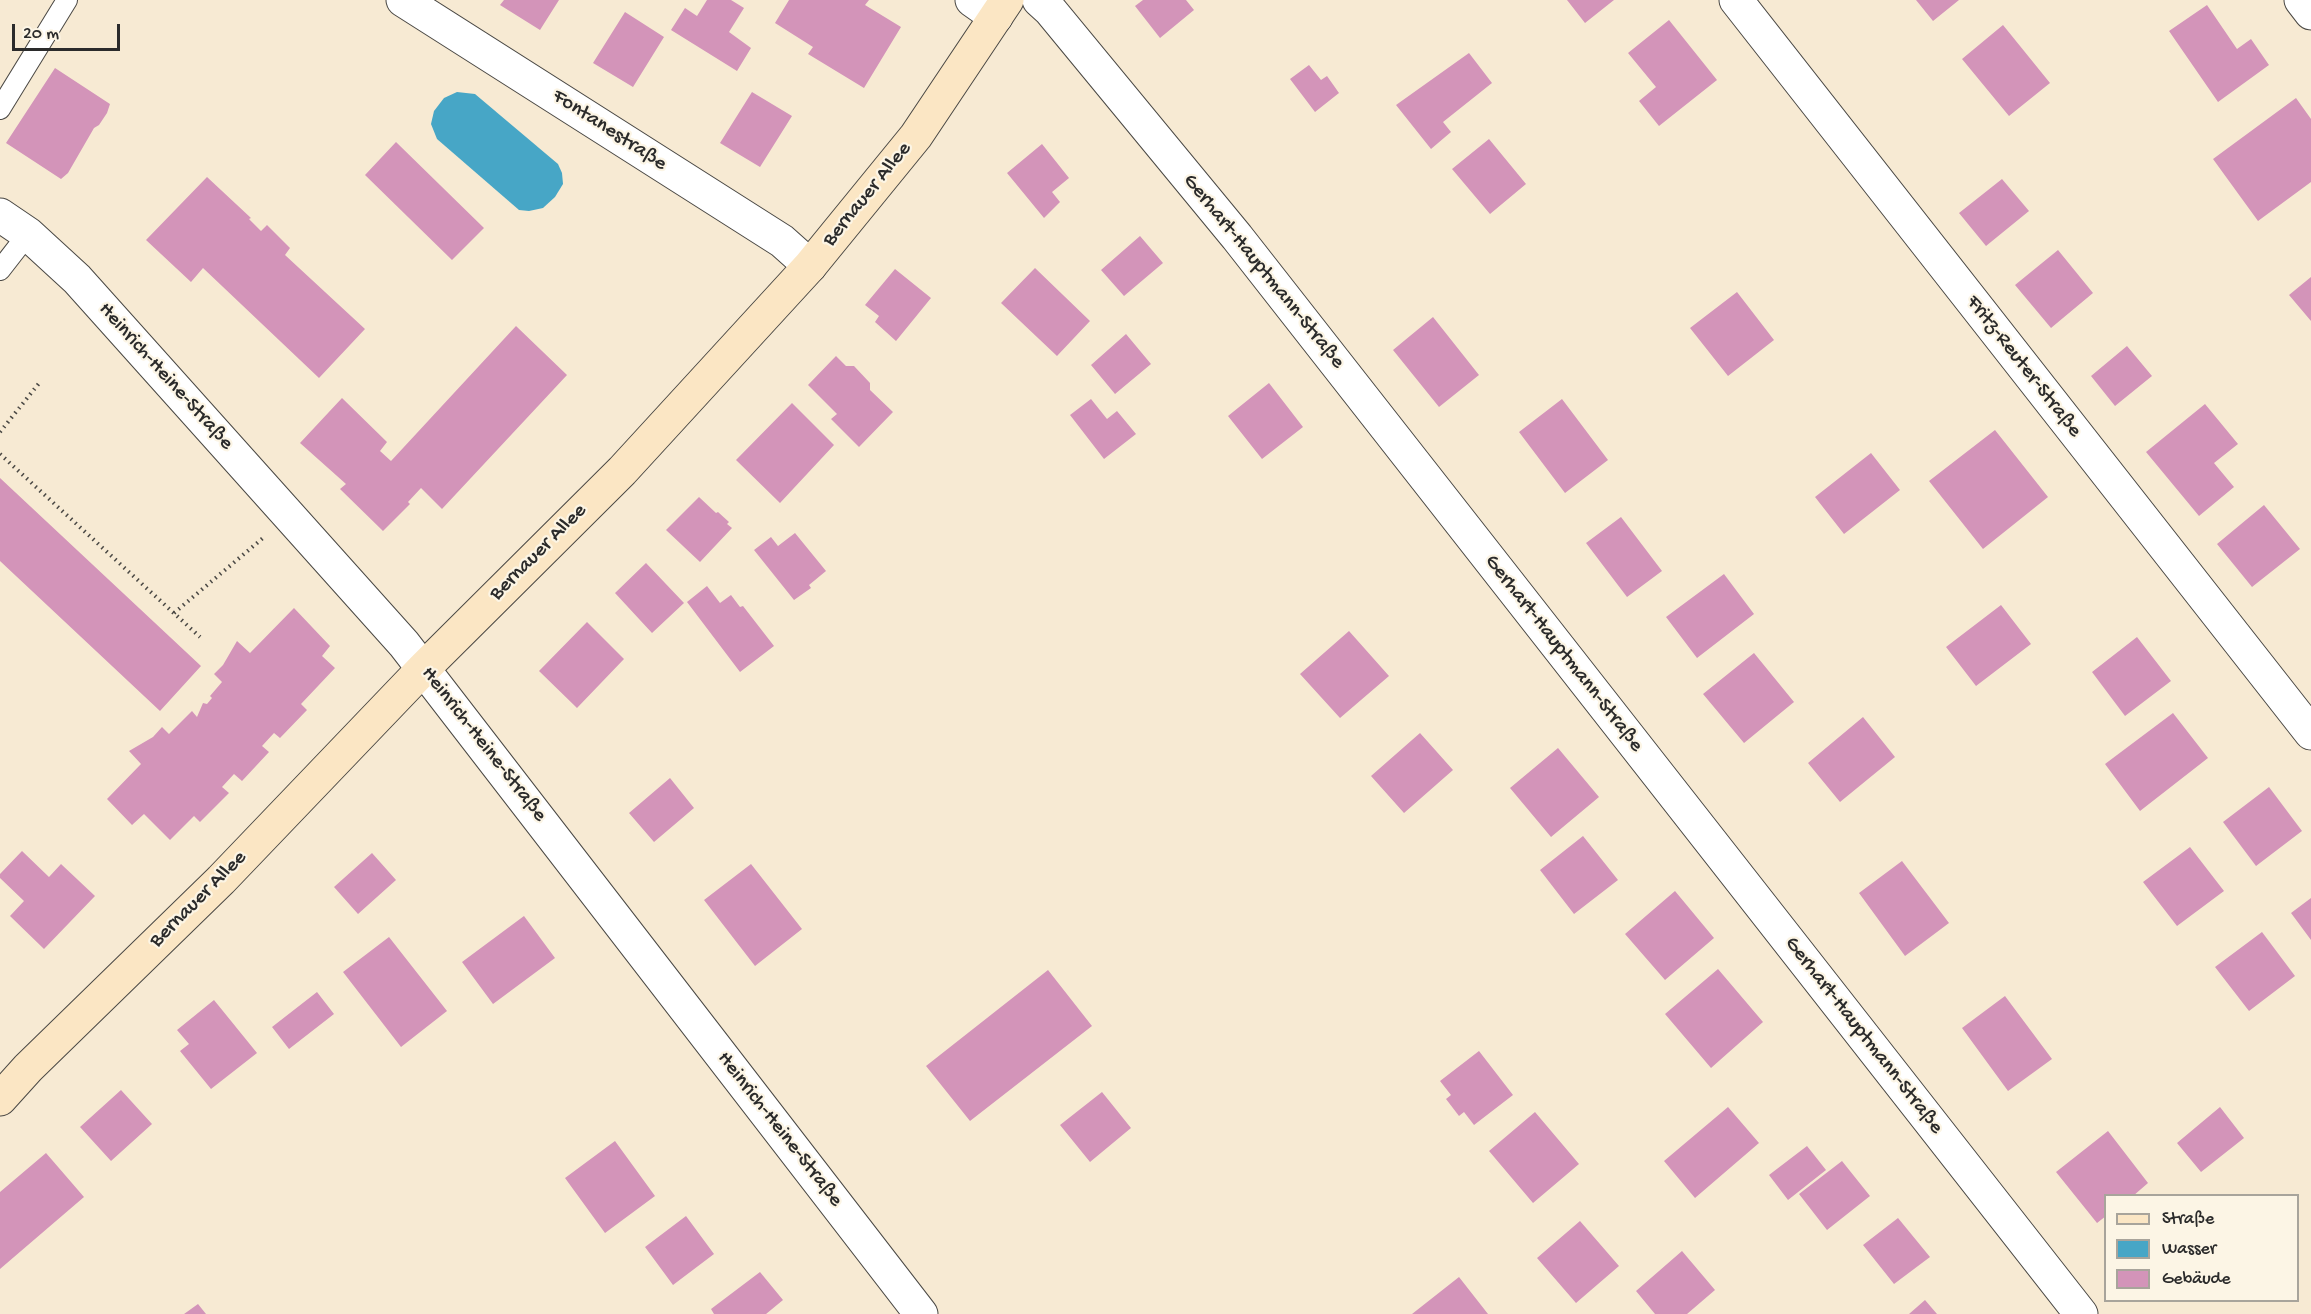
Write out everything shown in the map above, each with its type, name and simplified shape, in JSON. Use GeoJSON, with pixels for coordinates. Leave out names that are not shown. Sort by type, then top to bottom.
{"type":"FeatureCollection","features":[{"type":"Feature","properties":{"kind":"main road","name":"Bernauer Allee"},"geometry":{"type":"LineString","coordinates":[[0,1099],[14,1076],[221,880],[424,668],[622,471],[810,266],[916,136],[992,6]]}},
{"type":"Feature","properties":{"kind":"street","name":"Fontanestraße"},"geometry":{"type":"LineString","coordinates":[[403,0],[782,241],[810,266]]}},
{"type":"Feature","properties":{"kind":"street","name":"Gerhart-Hauptmann-Straße"},"geometry":{"type":"LineString","coordinates":[[1039,0],[1050,10],[1237,237],[2081,1314]]}},
{"type":"Feature","properties":{"kind":"street","name":"Fritz-Reuter-Straße"},"geometry":{"type":"LineString","coordinates":[[1736,0],[2311,733]]}},
{"type":"Feature","properties":{"kind":"street"},"geometry":{"type":"LineString","coordinates":[[2301,0],[2311,13]]}},
{"type":"Feature","properties":{"kind":"street","name":"Heinrich-Heine-Straße"},"geometry":{"type":"LineString","coordinates":[[0,215],[28,234],[77,279],[424,668],[921,1314]]}},
{"type":"Feature","properties":{"kind":"lane"},"geometry":{"type":"LineString","coordinates":[[0,109],[67,0]]}},
{"type":"Feature","properties":{"kind":"lane"},"geometry":{"type":"LineString","coordinates":[[0,270],[28,234]]}},
{"type":"Feature","properties":{"kind":"path"},"geometry":{"type":"LineString","coordinates":[[0,432],[40,382]]}},
{"type":"Feature","properties":{"kind":"path"},"geometry":{"type":"LineString","coordinates":[[0,454],[200,637]]}},
{"type":"Feature","properties":{"kind":"path"},"geometry":{"type":"LineString","coordinates":[[174,613],[289,516]]}},
{"type":"Feature","properties":{"kind":"water"},"geometry":{"type":"Polygon","coordinates":[[[457,92],[475,94],[558,164],[563,184],[555,197],[543,208],[529,211],[519,210],[437,139],[431,124],[434,111],[444,98],[457,92]]]}},
{"type":"Feature","properties":{"kind":"building"},"geometry":{"type":"Polygon","coordinates":[[[504,0],[559,0],[540,30],[500,5],[504,0]]]}},
{"type":"Feature","properties":{"kind":"building"},"geometry":{"type":"Polygon","coordinates":[[[707,0],[731,0],[744,8],[729,32],[751,48],[737,71],[671,30],[685,8],[697,16],[707,0]]]}},
{"type":"Feature","properties":{"kind":"building"},"geometry":{"type":"Polygon","coordinates":[[[789,0],[869,0],[865,5],[901,27],[864,88],[808,54],[813,47],[775,23],[789,0]]]}},
{"type":"Feature","properties":{"kind":"building"},"geometry":{"type":"Polygon","coordinates":[[[1143,0],[1186,0],[1194,10],[1160,38],[1135,6],[1143,0]]]}},
{"type":"Feature","properties":{"kind":"building"},"geometry":{"type":"Polygon","coordinates":[[[1567,0],[1614,0],[1585,23],[1567,0]]]}},
{"type":"Feature","properties":{"kind":"building"},"geometry":{"type":"Polygon","coordinates":[[[1916,0],[1959,0],[1933,21],[1916,0]]]}},
{"type":"Feature","properties":{"kind":"building"},"geometry":{"type":"Polygon","coordinates":[[[2207,5],[2237,49],[2251,39],[2269,65],[2218,102],[2169,31],[2207,5]]]}},
{"type":"Feature","properties":{"kind":"building"},"geometry":{"type":"Polygon","coordinates":[[[625,12],[664,37],[633,87],[593,63],[625,12]]]}},
{"type":"Feature","properties":{"kind":"building"},"geometry":{"type":"Polygon","coordinates":[[[1669,20],[1717,80],[1659,126],[1639,101],[1656,87],[1628,53],[1669,20]]]}},
{"type":"Feature","properties":{"kind":"building"},"geometry":{"type":"Polygon","coordinates":[[[2003,25],[2050,83],[2009,116],[1962,59],[2003,25]]]}},
{"type":"Feature","properties":{"kind":"building"},"geometry":{"type":"Polygon","coordinates":[[[1469,53],[1492,83],[1443,122],[1451,132],[1431,149],[1396,105],[1469,53]]]}},
{"type":"Feature","properties":{"kind":"building"},"geometry":{"type":"Polygon","coordinates":[[[1309,65],[1321,80],[1327,76],[1339,93],[1315,112],[1290,79],[1309,65]]]}},
{"type":"Feature","properties":{"kind":"building"},"geometry":{"type":"Polygon","coordinates":[[[55,68],[110,104],[107,113],[99,125],[94,128],[68,173],[61,179],[6,143],[55,68]]]}},
{"type":"Feature","properties":{"kind":"building"},"geometry":{"type":"Polygon","coordinates":[[[752,92],[792,116],[760,167],[720,143],[752,92]]]}},
{"type":"Feature","properties":{"kind":"building"},"geometry":{"type":"Polygon","coordinates":[[[2296,98],[2311,119],[2311,182],[2258,221],[2213,159],[2296,98]]]}},
{"type":"Feature","properties":{"kind":"building"},"geometry":{"type":"Polygon","coordinates":[[[1489,139],[1526,184],[1490,214],[1452,169],[1489,139]]]}},
{"type":"Feature","properties":{"kind":"building"},"geometry":{"type":"Polygon","coordinates":[[[396,142],[484,228],[452,260],[365,175],[396,142]]]}},
{"type":"Feature","properties":{"kind":"building"},"geometry":{"type":"Polygon","coordinates":[[[1042,144],[1069,178],[1052,192],[1060,202],[1044,218],[1007,173],[1042,144]]]}},
{"type":"Feature","properties":{"kind":"building"},"geometry":{"type":"Polygon","coordinates":[[[207,177],[251,218],[249,219],[261,231],[267,225],[290,248],[285,255],[365,329],[319,378],[203,268],[191,282],[146,240],[207,177]]]}},
{"type":"Feature","properties":{"kind":"building"},"geometry":{"type":"Polygon","coordinates":[[[2002,179],[2029,211],[1986,246],[1959,213],[2002,179]]]}},
{"type":"Feature","properties":{"kind":"building"},"geometry":{"type":"Polygon","coordinates":[[[1140,236],[1163,263],[1124,296],[1101,270],[1140,236]]]}},
{"type":"Feature","properties":{"kind":"building"},"geometry":{"type":"Polygon","coordinates":[[[2058,250],[2093,293],[2051,328],[2015,285],[2058,250]]]}},
{"type":"Feature","properties":{"kind":"building"},"geometry":{"type":"Polygon","coordinates":[[[1035,268],[1090,321],[1057,356],[1001,303],[1035,268]]]}},
{"type":"Feature","properties":{"kind":"building"},"geometry":{"type":"Polygon","coordinates":[[[895,269],[931,298],[896,341],[875,322],[879,316],[865,305],[895,269]]]}},
{"type":"Feature","properties":{"kind":"building"},"geometry":{"type":"Polygon","coordinates":[[[2311,277],[2311,321],[2289,295],[2311,277]]]}},
{"type":"Feature","properties":{"kind":"building"},"geometry":{"type":"Polygon","coordinates":[[[1737,292],[1774,340],[1728,376],[1690,328],[1737,292]]]}},
{"type":"Feature","properties":{"kind":"building"},"geometry":{"type":"Polygon","coordinates":[[[1433,317],[1479,375],[1439,407],[1393,350],[1433,317]]]}},
{"type":"Feature","properties":{"kind":"building"},"geometry":{"type":"Polygon","coordinates":[[[516,326],[567,375],[442,509],[421,488],[408,502],[410,504],[383,531],[340,489],[346,484],[300,443],[342,398],[387,442],[380,451],[391,461],[516,326]]]}},
{"type":"Feature","properties":{"kind":"building"},"geometry":{"type":"Polygon","coordinates":[[[1126,334],[1151,364],[1115,394],[1091,365],[1126,334]]]}},
{"type":"Feature","properties":{"kind":"building"},"geometry":{"type":"Polygon","coordinates":[[[2127,346],[2152,376],[2115,406],[2091,376],[2127,346]]]}},
{"type":"Feature","properties":{"kind":"building"},"geometry":{"type":"Polygon","coordinates":[[[836,356],[846,366],[854,366],[870,383],[870,390],[893,412],[859,447],[831,419],[837,414],[808,385],[836,356]]]}},
{"type":"Feature","properties":{"kind":"building"},"geometry":{"type":"Polygon","coordinates":[[[1269,383],[1303,427],[1262,459],[1228,416],[1269,383]]]}},
{"type":"Feature","properties":{"kind":"building"},"geometry":{"type":"Polygon","coordinates":[[[1091,399],[1107,419],[1117,411],[1136,434],[1104,459],[1070,415],[1091,399]]]}},
{"type":"Feature","properties":{"kind":"building"},"geometry":{"type":"Polygon","coordinates":[[[1562,399],[1608,460],[1565,493],[1519,432],[1562,399]]]}},
{"type":"Feature","properties":{"kind":"building"},"geometry":{"type":"Polygon","coordinates":[[[792,403],[834,445],[780,503],[736,460],[792,403]]]}},
{"type":"Feature","properties":{"kind":"building"},"geometry":{"type":"Polygon","coordinates":[[[2205,404],[2238,444],[2214,463],[2234,487],[2199,516],[2146,452],[2205,404]]]}},
{"type":"Feature","properties":{"kind":"building"},"geometry":{"type":"Polygon","coordinates":[[[1995,430],[2048,497],[1983,549],[1929,481],[1995,430]]]}},
{"type":"Feature","properties":{"kind":"building"},"geometry":{"type":"Polygon","coordinates":[[[1871,453],[1900,490],[1844,534],[1815,497],[1871,453]]]}},
{"type":"Feature","properties":{"kind":"building"},"geometry":{"type":"Polygon","coordinates":[[[0,478],[201,666],[160,711],[0,561],[0,478]]]}},
{"type":"Feature","properties":{"kind":"building"},"geometry":{"type":"Polygon","coordinates":[[[699,497],[729,522],[727,524],[732,528],[700,562],[666,530],[699,497]]]}},
{"type":"Feature","properties":{"kind":"building"},"geometry":{"type":"Polygon","coordinates":[[[2264,505],[2300,549],[2252,587],[2217,544],[2264,505]]]}},
{"type":"Feature","properties":{"kind":"building"},"geometry":{"type":"Polygon","coordinates":[[[1621,517],[1662,571],[1627,597],[1586,543],[1621,517]]]}},
{"type":"Feature","properties":{"kind":"building"},"geometry":{"type":"Polygon","coordinates":[[[795,533],[826,571],[809,585],[811,588],[794,600],[754,550],[771,537],[778,546],[795,533]]]}},
{"type":"Feature","properties":{"kind":"building"},"geometry":{"type":"Polygon","coordinates":[[[646,563],[684,603],[652,633],[615,593],[646,563]]]}},
{"type":"Feature","properties":{"kind":"building"},"geometry":{"type":"Polygon","coordinates":[[[1724,574],[1754,614],[1697,658],[1666,617],[1724,574]]]}},
{"type":"Feature","properties":{"kind":"building"},"geometry":{"type":"Polygon","coordinates":[[[707,586],[720,603],[731,595],[740,607],[743,606],[774,646],[740,672],[687,602],[707,586]]]}},
{"type":"Feature","properties":{"kind":"building"},"geometry":{"type":"Polygon","coordinates":[[[2001,605],[2031,644],[1976,686],[1946,647],[2001,605]]]}},
{"type":"Feature","properties":{"kind":"building"},"geometry":{"type":"Polygon","coordinates":[[[294,608],[330,646],[322,656],[335,668],[301,704],[307,710],[280,738],[274,733],[262,746],[269,752],[242,781],[234,774],[222,787],[229,793],[200,822],[194,816],[170,840],[144,814],[132,825],[107,799],[141,764],[129,751],[153,737],[162,727],[169,734],[192,711],[197,717],[203,703],[207,704],[212,698],[210,696],[222,682],[214,674],[223,665],[237,641],[250,653],[294,608]]]}},
{"type":"Feature","properties":{"kind":"building"},"geometry":{"type":"Polygon","coordinates":[[[587,622],[624,659],[577,708],[539,671],[587,622]]]}},
{"type":"Feature","properties":{"kind":"building"},"geometry":{"type":"Polygon","coordinates":[[[1349,631],[1389,676],[1340,718],[1300,674],[1349,631]]]}},
{"type":"Feature","properties":{"kind":"building"},"geometry":{"type":"Polygon","coordinates":[[[2137,637],[2171,681],[2125,716],[2092,672],[2137,637]]]}},
{"type":"Feature","properties":{"kind":"building"},"geometry":{"type":"Polygon","coordinates":[[[1754,653],[1794,702],[1744,743],[1703,694],[1754,653]]]}},
{"type":"Feature","properties":{"kind":"building"},"geometry":{"type":"Polygon","coordinates":[[[2173,713],[2208,758],[2140,811],[2105,764],[2173,713]]]}},
{"type":"Feature","properties":{"kind":"building"},"geometry":{"type":"Polygon","coordinates":[[[1863,717],[1895,757],[1840,802],[1808,763],[1863,717]]]}},
{"type":"Feature","properties":{"kind":"building"},"geometry":{"type":"Polygon","coordinates":[[[1420,733],[1453,770],[1404,813],[1371,776],[1420,733]]]}},
{"type":"Feature","properties":{"kind":"building"},"geometry":{"type":"Polygon","coordinates":[[[1558,748],[1599,797],[1551,837],[1510,788],[1558,748]]]}},
{"type":"Feature","properties":{"kind":"building"},"geometry":{"type":"Polygon","coordinates":[[[670,778],[694,808],[654,842],[629,813],[670,778]]]}},
{"type":"Feature","properties":{"kind":"building"},"geometry":{"type":"Polygon","coordinates":[[[2269,787],[2302,831],[2256,866],[2223,822],[2269,787]]]}},
{"type":"Feature","properties":{"kind":"building"},"geometry":{"type":"Polygon","coordinates":[[[1583,836],[1618,880],[1574,914],[1540,870],[1583,836]]]}},
{"type":"Feature","properties":{"kind":"building"},"geometry":{"type":"Polygon","coordinates":[[[2190,847],[2224,891],[2177,926],[2143,882],[2190,847]]]}},
{"type":"Feature","properties":{"kind":"building"},"geometry":{"type":"Polygon","coordinates":[[[22,851],[49,877],[61,864],[95,896],[44,949],[10,916],[24,901],[0,878],[0,874],[22,851]]]}},
{"type":"Feature","properties":{"kind":"building"},"geometry":{"type":"Polygon","coordinates":[[[372,853],[396,880],[358,914],[334,887],[372,853]]]}},
{"type":"Feature","properties":{"kind":"building"},"geometry":{"type":"Polygon","coordinates":[[[1902,861],[1949,923],[1905,956],[1859,893],[1902,861]]]}},
{"type":"Feature","properties":{"kind":"building"},"geometry":{"type":"Polygon","coordinates":[[[751,864],[802,929],[755,966],[704,900],[751,864]]]}},
{"type":"Feature","properties":{"kind":"building"},"geometry":{"type":"Polygon","coordinates":[[[1675,891],[1714,938],[1665,980],[1625,934],[1675,891]]]}},
{"type":"Feature","properties":{"kind":"building"},"geometry":{"type":"Polygon","coordinates":[[[2311,898],[2311,940],[2291,913],[2311,898]]]}},
{"type":"Feature","properties":{"kind":"building"},"geometry":{"type":"Polygon","coordinates":[[[524,916],[555,958],[493,1004],[462,962],[524,916]]]}},
{"type":"Feature","properties":{"kind":"building"},"geometry":{"type":"Polygon","coordinates":[[[2262,932],[2295,976],[2249,1011],[2215,967],[2262,932]]]}},
{"type":"Feature","properties":{"kind":"building"},"geometry":{"type":"Polygon","coordinates":[[[389,937],[447,1011],[401,1047],[343,972],[389,937]]]}},
{"type":"Feature","properties":{"kind":"building"},"geometry":{"type":"Polygon","coordinates":[[[1718,969],[1763,1022],[1711,1068],[1665,1014],[1718,969]]]}},
{"type":"Feature","properties":{"kind":"building"},"geometry":{"type":"Polygon","coordinates":[[[1048,970],[1092,1026],[970,1121],[926,1066],[1048,970]]]}},
{"type":"Feature","properties":{"kind":"building"},"geometry":{"type":"Polygon","coordinates":[[[317,992],[334,1014],[289,1049],[272,1027],[317,992]]]}},
{"type":"Feature","properties":{"kind":"building"},"geometry":{"type":"Polygon","coordinates":[[[2005,996],[2052,1059],[2008,1091],[1962,1028],[2005,996]]]}},
{"type":"Feature","properties":{"kind":"building"},"geometry":{"type":"Polygon","coordinates":[[[214,1000],[257,1053],[211,1089],[180,1051],[189,1044],[177,1030],[214,1000]]]}},
{"type":"Feature","properties":{"kind":"building"},"geometry":{"type":"Polygon","coordinates":[[[1479,1051],[1513,1095],[1474,1125],[1464,1112],[1459,1116],[1446,1099],[1451,1095],[1440,1081],[1479,1051]]]}},
{"type":"Feature","properties":{"kind":"building"},"geometry":{"type":"Polygon","coordinates":[[[121,1090],[152,1124],[111,1161],[80,1127],[121,1090]]]}},
{"type":"Feature","properties":{"kind":"building"},"geometry":{"type":"Polygon","coordinates":[[[1102,1092],[1131,1128],[1090,1162],[1060,1125],[1102,1092]]]}},
{"type":"Feature","properties":{"kind":"building"},"geometry":{"type":"Polygon","coordinates":[[[1728,1107],[1759,1143],[1695,1198],[1664,1161],[1728,1107]]]}},
{"type":"Feature","properties":{"kind":"building"},"geometry":{"type":"Polygon","coordinates":[[[2220,1107],[2244,1138],[2201,1172],[2177,1143],[2220,1107]]]}},
{"type":"Feature","properties":{"kind":"building"},"geometry":{"type":"Polygon","coordinates":[[[1535,1112],[1579,1164],[1533,1203],[1489,1151],[1535,1112]]]}},
{"type":"Feature","properties":{"kind":"building"},"geometry":{"type":"Polygon","coordinates":[[[2108,1131],[2148,1183],[2135,1194],[2104,1194],[2104,1218],[2097,1223],[2056,1172],[2108,1131]]]}},
{"type":"Feature","properties":{"kind":"building"},"geometry":{"type":"Polygon","coordinates":[[[615,1141],[655,1196],[605,1233],[565,1178],[615,1141]]]}},
{"type":"Feature","properties":{"kind":"building"},"geometry":{"type":"Polygon","coordinates":[[[1807,1146],[1826,1170],[1788,1200],[1769,1175],[1807,1146]]]}},
{"type":"Feature","properties":{"kind":"building"},"geometry":{"type":"Polygon","coordinates":[[[46,1153],[84,1197],[0,1269],[0,1192],[46,1153]]]}},
{"type":"Feature","properties":{"kind":"building"},"geometry":{"type":"Polygon","coordinates":[[[1842,1161],[1870,1196],[1827,1230],[1799,1194],[1842,1161]]]}},
{"type":"Feature","properties":{"kind":"building"},"geometry":{"type":"Polygon","coordinates":[[[686,1216],[714,1254],[673,1285],[645,1247],[686,1216]]]}},
{"type":"Feature","properties":{"kind":"building"},"geometry":{"type":"Polygon","coordinates":[[[1898,1218],[1930,1257],[1894,1284],[1863,1245],[1898,1218]]]}},
{"type":"Feature","properties":{"kind":"building"},"geometry":{"type":"Polygon","coordinates":[[[1580,1221],[1619,1266],[1576,1303],[1537,1258],[1580,1221]]]}},
{"type":"Feature","properties":{"kind":"building"},"geometry":{"type":"Polygon","coordinates":[[[1682,1251],[1715,1290],[1687,1314],[1655,1314],[1636,1291],[1682,1251]]]}},
{"type":"Feature","properties":{"kind":"building"},"geometry":{"type":"Polygon","coordinates":[[[760,1272],[783,1300],[766,1314],[714,1314],[711,1309],[760,1272]]]}},
{"type":"Feature","properties":{"kind":"building"},"geometry":{"type":"Polygon","coordinates":[[[1459,1277],[1488,1314],[1412,1314],[1459,1277]]]}},
{"type":"Feature","properties":{"kind":"building"},"geometry":{"type":"Polygon","coordinates":[[[1925,1300],[1937,1314],[1909,1314],[1925,1300]]]}},
{"type":"Feature","properties":{"kind":"building"},"geometry":{"type":"Polygon","coordinates":[[[198,1304],[206,1314],[184,1314],[198,1304]]]}}]}
